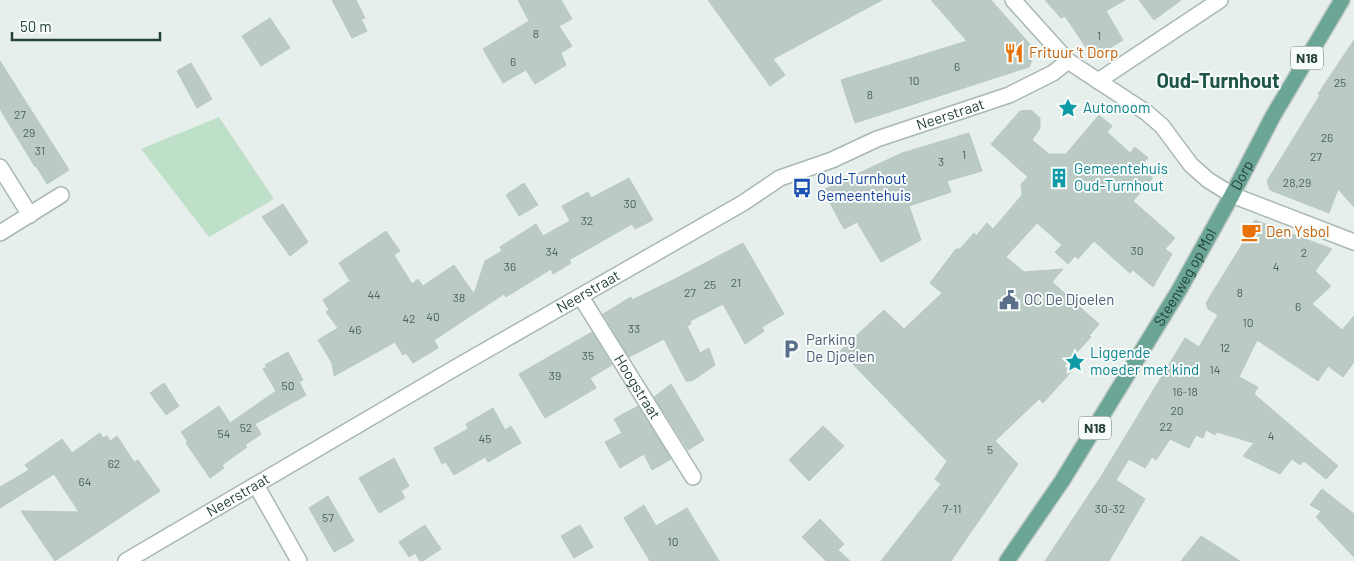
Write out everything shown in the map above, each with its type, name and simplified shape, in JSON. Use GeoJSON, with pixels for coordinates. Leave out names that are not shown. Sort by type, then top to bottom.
{"type":"FeatureCollection","features":[{"type":"Feature","properties":{"kind":"main road","name":"Dorp"},"geometry":{"type":"LineString","coordinates":[[1232,195],[1273,116],[1342,0]]}},
{"type":"Feature","properties":{"kind":"main road","name":"Steenweg op Mol"},"geometry":{"type":"LineString","coordinates":[[1007,561],[1062,481],[1178,292],[1232,195]]}},
{"type":"Feature","properties":{"kind":"street","name":"Dorp"},"geometry":{"type":"LineString","coordinates":[[1012,0],[1068,61],[1162,126],[1191,165],[1208,180],[1232,195]]}},
{"type":"Feature","properties":{"kind":"street"},"geometry":{"type":"LineString","coordinates":[[1098,81],[1220,0]]}},
{"type":"Feature","properties":{"kind":"street","name":"Neerstraat"},"geometry":{"type":"LineString","coordinates":[[126,561],[455,368],[743,203],[780,178],[832,160],[877,139],[1009,96],[1053,73],[1068,61]]}},
{"type":"Feature","properties":{"kind":"street"},"geometry":{"type":"LineString","coordinates":[[0,167],[30,214]]}},
{"type":"Feature","properties":{"kind":"street"},"geometry":{"type":"LineString","coordinates":[[0,233],[61,195]]}},
{"type":"Feature","properties":{"kind":"street"},"geometry":{"type":"LineString","coordinates":[[1232,195],[1354,242]]}},
{"type":"Feature","properties":{"kind":"street","name":"Hoogstraat"},"geometry":{"type":"LineString","coordinates":[[581,297],[693,477]]}},
{"type":"Feature","properties":{"kind":"street"},"geometry":{"type":"LineString","coordinates":[[256,485],[299,561]]}},
{"type":"Feature","properties":{"kind":"green space"},"geometry":{"type":"Polygon","coordinates":[[[219,117],[274,199],[209,237],[141,149],[219,117]]]}},
{"type":"Feature","properties":{"kind":"building"},"geometry":{"type":"Polygon","coordinates":[[[332,0],[356,0],[365,18],[361,19],[367,31],[352,38],[332,0]]]}},
{"type":"Feature","properties":{"kind":"building"},"geometry":{"type":"Polygon","coordinates":[[[518,0],[561,0],[572,19],[559,26],[572,46],[561,53],[566,65],[535,84],[526,70],[503,83],[483,49],[529,21],[518,0]]]}},
{"type":"Feature","properties":{"kind":"building"},"geometry":{"type":"Polygon","coordinates":[[[708,0],[882,0],[773,59],[785,75],[770,86],[708,0]]]}},
{"type":"Feature","properties":{"kind":"building"},"geometry":{"type":"Polygon","coordinates":[[[931,0],[991,0],[1036,51],[1029,67],[855,123],[841,80],[967,41],[931,0]]]}},
{"type":"Feature","properties":{"kind":"building"},"geometry":{"type":"Polygon","coordinates":[[[1045,0],[1125,0],[1106,11],[1123,40],[1093,58],[1065,16],[1061,18],[1045,0]]]}},
{"type":"Feature","properties":{"kind":"building"},"geometry":{"type":"Polygon","coordinates":[[[1139,0],[1181,0],[1154,20],[1139,0]]]}},
{"type":"Feature","properties":{"kind":"building"},"geometry":{"type":"Polygon","coordinates":[[[270,18],[290,48],[261,66],[242,36],[270,18]]]}},
{"type":"Feature","properties":{"kind":"building"},"geometry":{"type":"Polygon","coordinates":[[[1354,40],[1354,207],[1338,189],[1329,213],[1270,190],[1267,181],[1320,95],[1318,94],[1354,40]]]}},
{"type":"Feature","properties":{"kind":"building"},"geometry":{"type":"Polygon","coordinates":[[[0,61],[69,170],[47,184],[0,109],[0,61]]]}},
{"type":"Feature","properties":{"kind":"building"},"geometry":{"type":"Polygon","coordinates":[[[191,63],[212,99],[197,108],[177,71],[191,63]]]}},
{"type":"Feature","properties":{"kind":"building"},"geometry":{"type":"Polygon","coordinates":[[[1031,110],[1040,118],[1040,128],[1032,140],[1049,154],[1066,154],[1099,115],[1112,126],[1107,132],[1130,153],[1135,147],[1148,158],[1143,163],[1151,170],[1152,179],[1133,201],[1175,238],[1165,249],[1172,254],[1153,287],[1133,270],[1130,273],[1094,241],[1078,259],[1075,256],[1068,264],[1055,252],[1062,245],[1037,223],[1006,257],[1024,272],[1063,269],[1052,282],[1099,324],[1089,336],[1091,337],[1064,366],[1071,372],[1043,403],[1039,399],[995,441],[1018,464],[951,561],[881,561],[941,484],[935,479],[947,461],[840,351],[884,310],[904,329],[942,293],[930,283],[956,249],[960,249],[974,233],[976,236],[987,223],[993,229],[1022,195],[1021,184],[1028,177],[991,144],[1020,111],[1031,110]]]}},
{"type":"Feature","properties":{"kind":"building"},"geometry":{"type":"Polygon","coordinates":[[[969,133],[982,171],[947,181],[951,192],[909,206],[921,240],[881,262],[857,222],[844,229],[823,190],[902,153],[969,133]]]}},
{"type":"Feature","properties":{"kind":"building"},"geometry":{"type":"Polygon","coordinates":[[[629,178],[653,220],[635,229],[632,224],[569,260],[571,263],[553,274],[551,269],[506,297],[504,294],[434,340],[438,348],[413,363],[406,353],[403,355],[395,342],[334,376],[332,363],[318,340],[338,328],[326,312],[329,310],[323,300],[350,281],[339,263],[386,231],[400,251],[394,255],[412,284],[418,279],[423,286],[454,265],[474,294],[485,261],[502,251],[500,247],[536,224],[543,236],[570,221],[562,206],[588,192],[591,198],[629,178]]]}},
{"type":"Feature","properties":{"kind":"building"},"geometry":{"type":"Polygon","coordinates":[[[524,183],[538,205],[519,216],[506,195],[524,183]]]}},
{"type":"Feature","properties":{"kind":"building"},"geometry":{"type":"Polygon","coordinates":[[[283,204],[308,242],[290,256],[262,217],[283,204]]]}},
{"type":"Feature","properties":{"kind":"building"},"geometry":{"type":"Polygon","coordinates":[[[1255,220],[1332,249],[1315,271],[1331,286],[1312,304],[1342,330],[1354,316],[1354,362],[1343,377],[1328,366],[1318,381],[1257,340],[1239,377],[1258,387],[1254,394],[1338,466],[1326,479],[1304,461],[1300,465],[1292,459],[1280,474],[1243,456],[1254,443],[1217,432],[1215,435],[1206,430],[1203,438],[1196,435],[1189,448],[1170,439],[1156,460],[1152,457],[1145,468],[1129,459],[1116,480],[1145,499],[1109,561],[1045,561],[1102,475],[1185,338],[1199,347],[1218,315],[1208,309],[1206,303],[1255,220]]]}},
{"type":"Feature","properties":{"kind":"building"},"geometry":{"type":"Polygon","coordinates":[[[743,243],[784,314],[762,327],[764,331],[745,344],[723,304],[690,321],[691,324],[687,326],[700,353],[709,348],[715,365],[692,381],[686,381],[664,339],[629,357],[603,314],[631,297],[632,300],[743,243]]]}},
{"type":"Feature","properties":{"kind":"building"},"geometry":{"type":"Polygon","coordinates":[[[592,332],[612,365],[590,378],[596,388],[545,418],[519,374],[592,332]]]}},
{"type":"Feature","properties":{"kind":"building"},"geometry":{"type":"Polygon","coordinates":[[[288,352],[303,380],[299,382],[306,395],[255,424],[261,434],[245,445],[247,447],[222,465],[224,468],[210,478],[186,443],[188,442],[181,432],[219,406],[230,423],[276,391],[263,369],[267,367],[265,365],[288,352]]]}},
{"type":"Feature","properties":{"kind":"building"},"geometry":{"type":"Polygon","coordinates":[[[164,383],[179,406],[166,415],[150,393],[164,383]]]}},
{"type":"Feature","properties":{"kind":"building"},"geometry":{"type":"Polygon","coordinates":[[[671,384],[704,440],[688,450],[654,397],[671,384]]]}},
{"type":"Feature","properties":{"kind":"building"},"geometry":{"type":"Polygon","coordinates":[[[638,406],[671,459],[652,470],[644,454],[620,468],[605,442],[622,433],[614,419],[638,406]]]}},
{"type":"Feature","properties":{"kind":"building"},"geometry":{"type":"Polygon","coordinates":[[[493,408],[505,430],[511,426],[521,443],[488,462],[485,457],[454,475],[446,462],[442,464],[434,448],[468,429],[466,424],[493,408]]]}},
{"type":"Feature","properties":{"kind":"building"},"geometry":{"type":"Polygon","coordinates":[[[823,426],[844,446],[809,481],[789,460],[823,426]]]}},
{"type":"Feature","properties":{"kind":"building"},"geometry":{"type":"Polygon","coordinates":[[[100,433],[103,438],[107,436],[110,441],[117,436],[134,462],[138,460],[160,491],[55,561],[21,511],[79,512],[54,474],[0,508],[0,487],[29,470],[25,465],[62,439],[72,453],[100,433]]]}},
{"type":"Feature","properties":{"kind":"building"},"geometry":{"type":"Polygon","coordinates":[[[394,458],[409,486],[401,491],[405,498],[379,513],[359,478],[394,458]]]}},
{"type":"Feature","properties":{"kind":"building"},"geometry":{"type":"Polygon","coordinates":[[[1322,489],[1354,514],[1354,557],[1316,517],[1321,511],[1310,505],[1322,489]]]}},
{"type":"Feature","properties":{"kind":"building"},"geometry":{"type":"Polygon","coordinates":[[[328,496],[354,541],[334,552],[309,508],[328,496]]]}},
{"type":"Feature","properties":{"kind":"building"},"geometry":{"type":"Polygon","coordinates":[[[644,505],[656,526],[687,508],[719,561],[650,561],[624,518],[644,505]]]}},
{"type":"Feature","properties":{"kind":"building"},"geometry":{"type":"Polygon","coordinates":[[[820,519],[844,544],[838,550],[850,561],[826,561],[802,537],[820,519]]]}},
{"type":"Feature","properties":{"kind":"building"},"geometry":{"type":"Polygon","coordinates":[[[425,525],[441,549],[420,561],[415,553],[409,557],[399,542],[425,525]]]}},
{"type":"Feature","properties":{"kind":"building"},"geometry":{"type":"Polygon","coordinates":[[[580,525],[593,547],[574,558],[561,536],[580,525]]]}},
{"type":"Feature","properties":{"kind":"building"},"geometry":{"type":"Polygon","coordinates":[[[1201,536],[1240,561],[1181,561],[1201,536]]]}},
{"type":"Feature","properties":{"kind":"place","name":"Frituur 't Dorp"},"geometry":{"type":"Point","coordinates":[1014,53]}},
{"type":"Feature","properties":{"kind":"place","name":"Autonoom"},"geometry":{"type":"Point","coordinates":[1068,108]}},
{"type":"Feature","properties":{"kind":"place","name":"Gemeentehuis Oud-Turnhout"},"geometry":{"type":"Point","coordinates":[1059,178]}},
{"type":"Feature","properties":{"kind":"place","name":"Oud-Turnhout Gemeentehuis"},"geometry":{"type":"Point","coordinates":[802,188]}},
{"type":"Feature","properties":{"kind":"place","name":"Den Ysbol"},"geometry":{"type":"Point","coordinates":[1251,232]}},
{"type":"Feature","properties":{"kind":"place","name":"OC De Djoelen"},"geometry":{"type":"Point","coordinates":[1009,300]}},
{"type":"Feature","properties":{"kind":"place","name":"Parking De Djoelen"},"geometry":{"type":"Point","coordinates":[791,349]}},
{"type":"Feature","properties":{"kind":"place","name":"Liggende moeder met kind"},"geometry":{"type":"Point","coordinates":[1075,362]}},
{"type":"Feature","properties":{"kind":"district","name":"Oud-Turnhout"},"geometry":{"type":"Point","coordinates":[1218,81]}}]}
